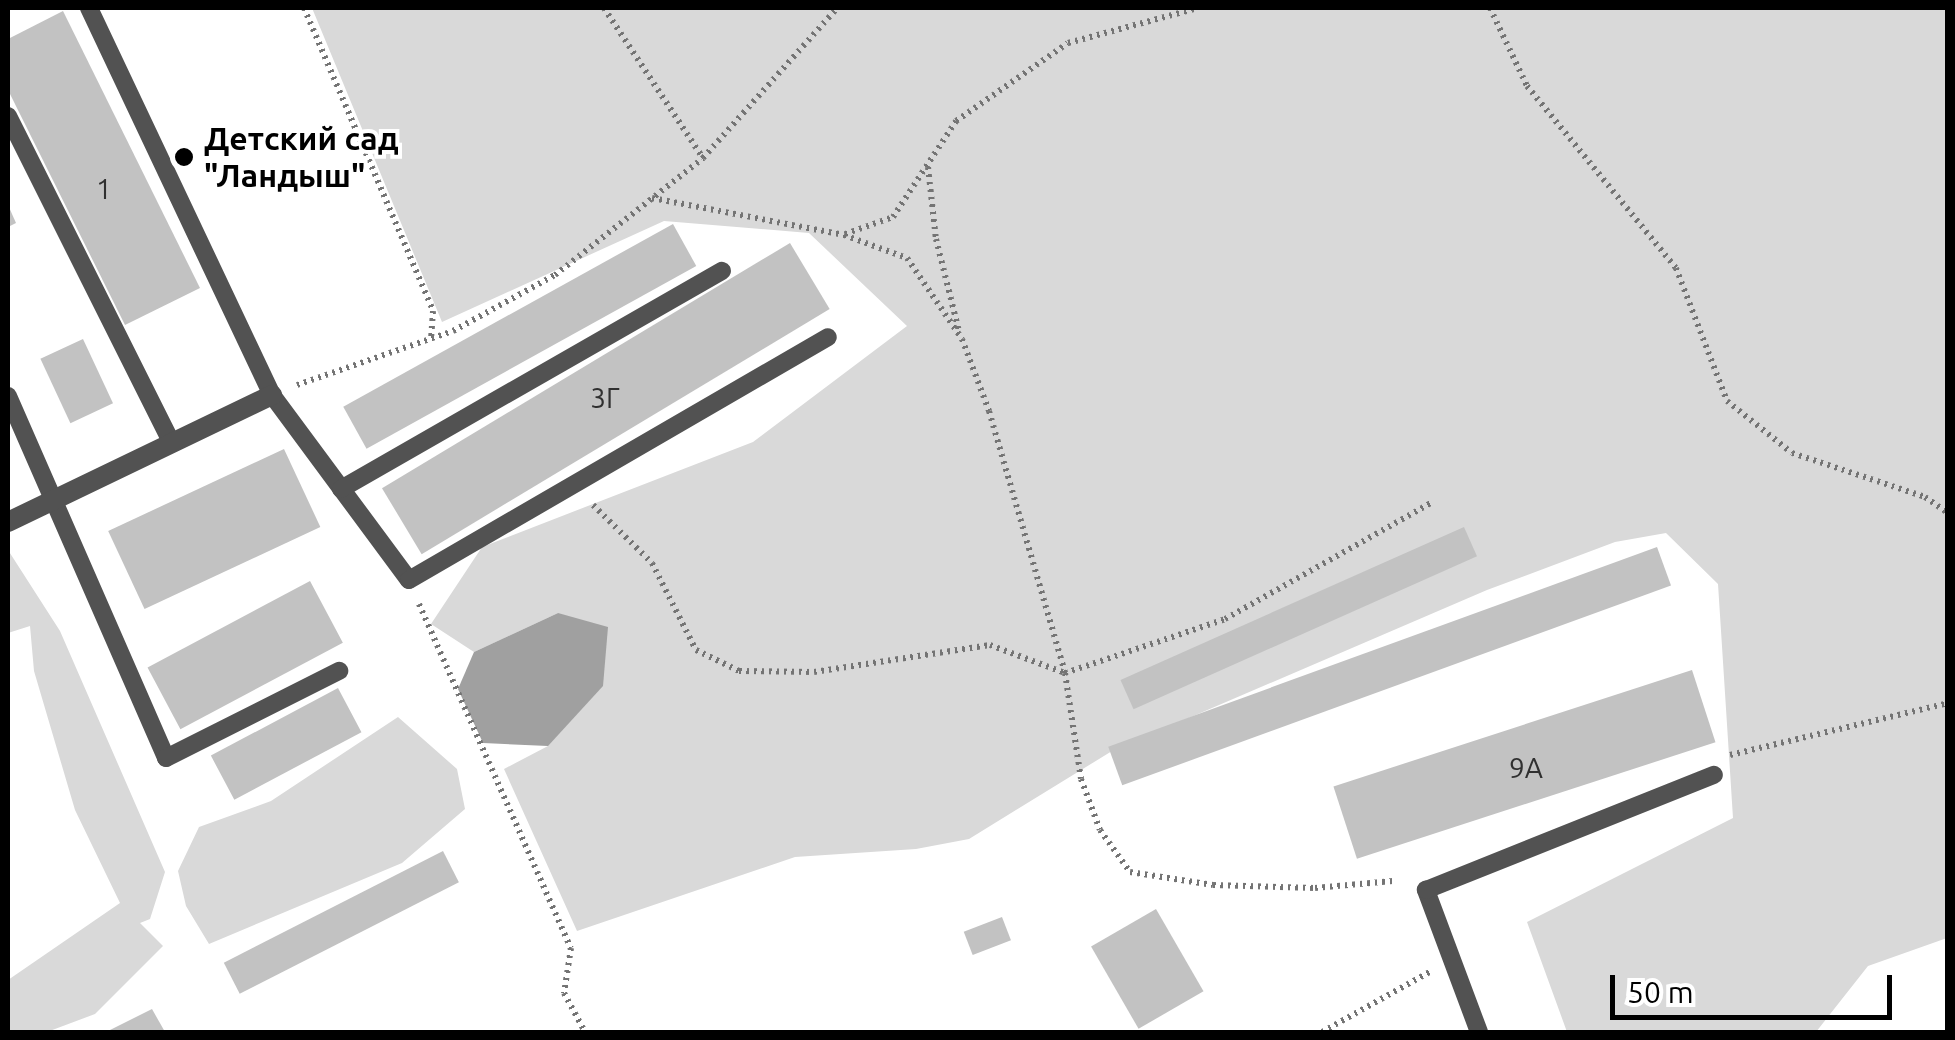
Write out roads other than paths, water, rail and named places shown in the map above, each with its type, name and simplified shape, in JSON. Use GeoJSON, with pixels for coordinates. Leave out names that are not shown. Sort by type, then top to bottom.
{"type":"FeatureCollection","features":[{"type":"Feature","properties":{"kind":"street"},"geometry":{"type":"LineString","coordinates":[[8,522],[272,394]]}},
{"type":"Feature","properties":{"kind":"lane"},"geometry":{"type":"LineString","coordinates":[[90,8],[272,394],[409,580],[828,337]]}},
{"type":"Feature","properties":{"kind":"lane"},"geometry":{"type":"LineString","coordinates":[[8,116],[172,442]]}},
{"type":"Feature","properties":{"kind":"lane"},"geometry":{"type":"LineString","coordinates":[[341,489],[722,271]]}},
{"type":"Feature","properties":{"kind":"lane"},"geometry":{"type":"LineString","coordinates":[[8,396],[56,498],[166,758],[339,671]]}},
{"type":"Feature","properties":{"kind":"lane"},"geometry":{"type":"LineString","coordinates":[[1480,1032],[1426,890],[1712,767]]}},
{"type":"Feature","properties":{"kind":"place","name":"Детский сад \"Ландыш\""},"geometry":{"type":"Point","coordinates":[184,157]}}]}
